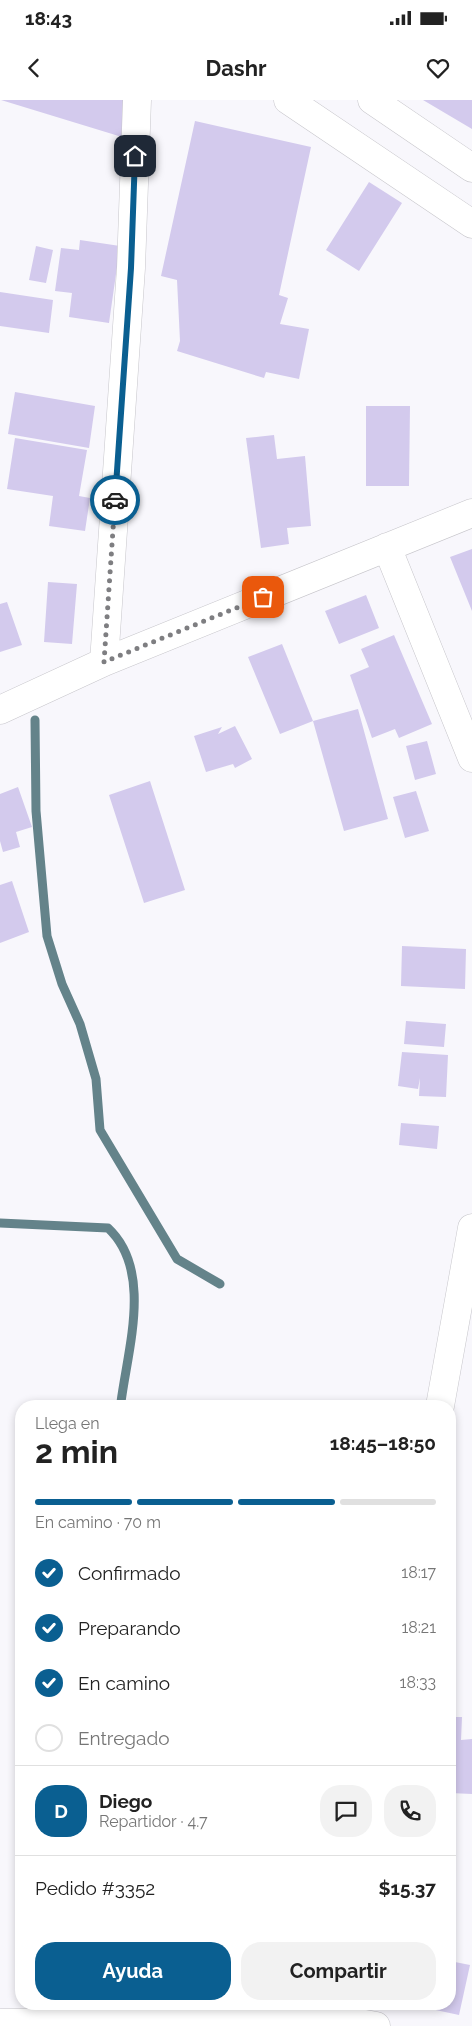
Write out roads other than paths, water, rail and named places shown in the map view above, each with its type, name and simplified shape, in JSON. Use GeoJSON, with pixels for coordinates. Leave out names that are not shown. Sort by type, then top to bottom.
{"type":"FeatureCollection","features":[{"type":"Feature","properties":{"kind":"street"},"geometry":{"type":"LineString","coordinates":[[104,662],[131,268],[137,100]]}},
{"type":"Feature","properties":{"kind":"street"},"geometry":{"type":"LineString","coordinates":[[288,100],[472,224]]}},
{"type":"Feature","properties":{"kind":"street"},"geometry":{"type":"LineString","coordinates":[[372,100],[472,168]]}},
{"type":"Feature","properties":{"kind":"street"},"geometry":{"type":"LineString","coordinates":[[0,710],[104,662],[472,513]]}},
{"type":"Feature","properties":{"kind":"street"},"geometry":{"type":"LineString","coordinates":[[387,546],[472,758]]}},
{"type":"Feature","properties":{"kind":"street"},"geometry":{"type":"LineString","coordinates":[[441,1400],[472,1228]]}},
{"type":"Feature","properties":{"kind":"street"},"geometry":{"type":"LineString","coordinates":[[0,2023],[332,2016],[376,2026]]}},
{"type":"Feature","properties":{"kind":"waterway"},"geometry":{"type":"LineString","coordinates":[[35,720],[36,811],[47,936],[62,984],[80,1024],[96,1079],[100,1130],[177,1259],[220,1284]]}},
{"type":"Feature","properties":{"kind":"waterway"},"geometry":{"type":"LineString","coordinates":[[0,1223],[108,1228],[122,1245],[130,1265],[134,1287],[134,1310],[121,1400]]}}]}
